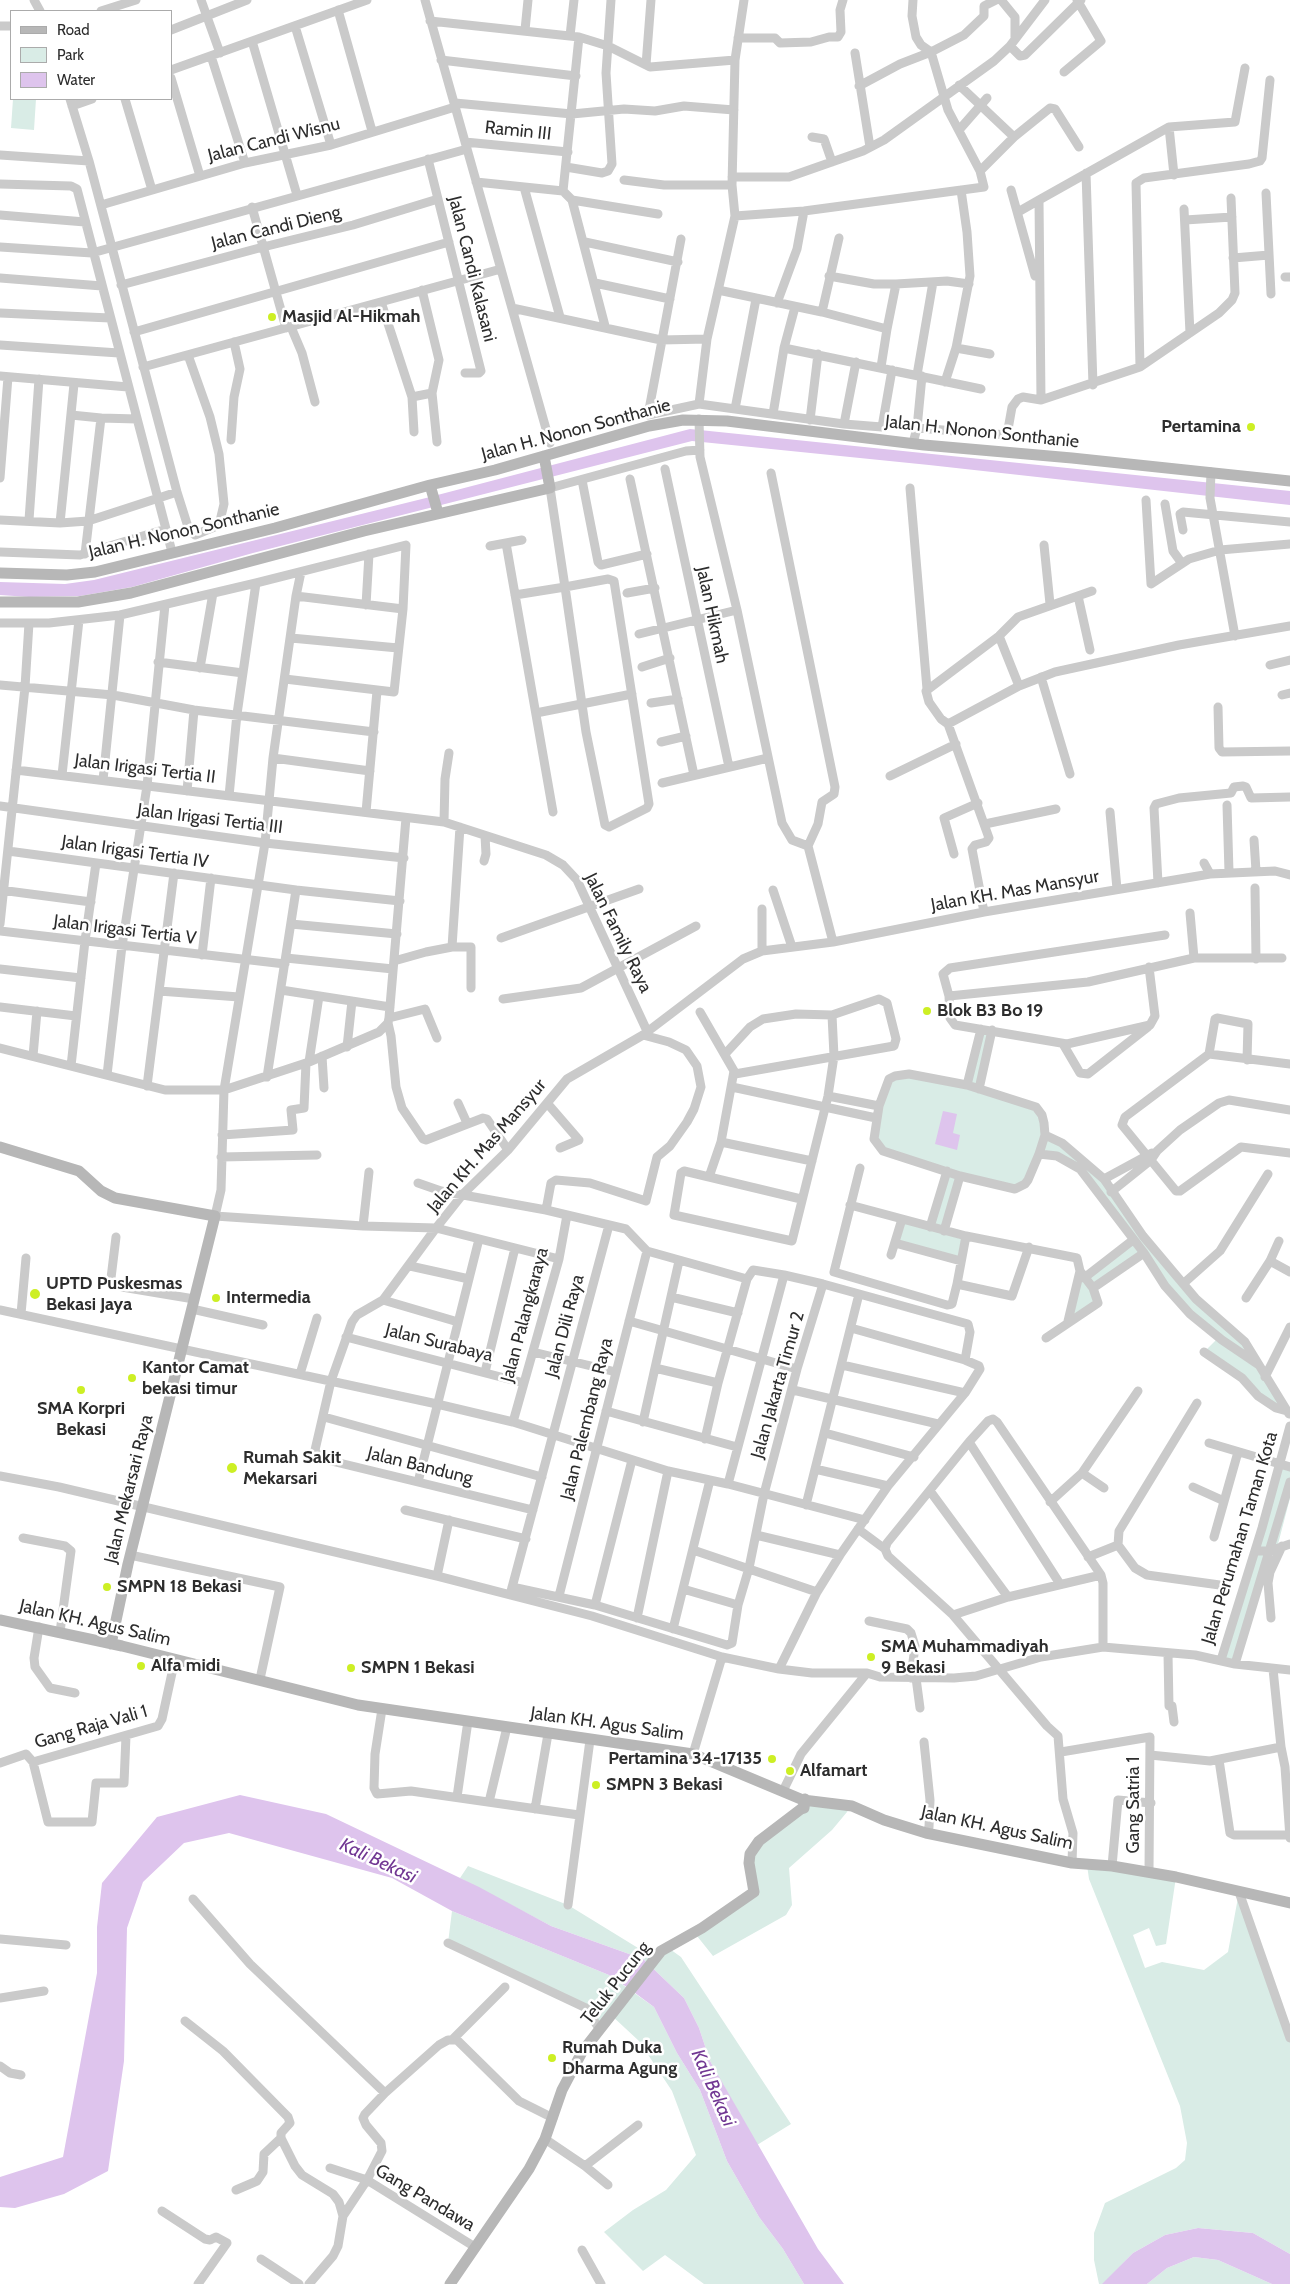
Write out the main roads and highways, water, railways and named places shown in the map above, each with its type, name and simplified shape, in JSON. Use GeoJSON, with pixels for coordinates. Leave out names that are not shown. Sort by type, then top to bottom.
{"type":"FeatureCollection","features":[{"type":"Feature","properties":{"kind":"water"},"geometry":{"type":"Polygon","coordinates":[[[690,429],[1290,491],[1290,505],[692,441],[253,553],[132,587],[80,596],[29,597],[0,595],[0,582],[65,584],[94,580],[426,498],[690,429]]]}},
{"type":"Feature","properties":{"kind":"water"},"geometry":{"type":"Polygon","coordinates":[[[943,1111],[957,1114],[953,1133],[960,1135],[957,1150],[935,1144],[943,1111]]]}},
{"type":"Feature","properties":{"kind":"water","name":"Kali Bekasi"},"geometry":{"type":"Polygon","coordinates":[[[240,1795],[326,1814],[479,1887],[551,1926],[643,1959],[684,1998],[699,2028],[710,2061],[818,2249],[844,2284],[804,2284],[783,2249],[759,2217],[727,2161],[700,2090],[677,2053],[654,2007],[631,1990],[609,1975],[452,1911],[392,1878],[229,1833],[184,1843],[143,1882],[127,1928],[124,2061],[108,2171],[64,2194],[15,2208],[0,2207],[0,2177],[63,2157],[97,1973],[97,1927],[102,1883],[157,1817],[240,1795]]]}},
{"type":"Feature","properties":{"kind":"water"},"geometry":{"type":"Polygon","coordinates":[[[1198,2228],[1253,2233],[1290,2254],[1290,2284],[1272,2284],[1218,2260],[1194,2257],[1167,2268],[1147,2284],[1102,2284],[1133,2253],[1165,2235],[1198,2228]]]}},
{"type":"Feature","properties":{"kind":"place","name":"Masjid Al-Hikmah"},"geometry":{"type":"Point","coordinates":[272,317]}},
{"type":"Feature","properties":{"kind":"place","name":"Pertamina"},"geometry":{"type":"Point","coordinates":[1251,427]}},
{"type":"Feature","properties":{"kind":"place","name":"Blok B3 Bo 19"},"geometry":{"type":"Point","coordinates":[927,1011]}},
{"type":"Feature","properties":{"kind":"place","name":"UPTD Puskesmas Bekasi Jaya"},"geometry":{"type":"Point","coordinates":[35,1294]}},
{"type":"Feature","properties":{"kind":"place","name":"Intermedia"},"geometry":{"type":"Point","coordinates":[216,1298]}},
{"type":"Feature","properties":{"kind":"place","name":"Kantor Camat bekasi timur"},"geometry":{"type":"Point","coordinates":[132,1378]}},
{"type":"Feature","properties":{"kind":"place","name":"SMA Korpri Bekasi"},"geometry":{"type":"Point","coordinates":[81,1390]}},
{"type":"Feature","properties":{"kind":"place","name":"Rumah Sakit Mekarsari"},"geometry":{"type":"Point","coordinates":[232,1468]}},
{"type":"Feature","properties":{"kind":"place","name":"SMPN 18 Bekasi"},"geometry":{"type":"Point","coordinates":[107,1587]}},
{"type":"Feature","properties":{"kind":"place","name":"SMA Muhammadiyah 9 Bekasi"},"geometry":{"type":"Point","coordinates":[871,1657]}},
{"type":"Feature","properties":{"kind":"place","name":"Alfa midi"},"geometry":{"type":"Point","coordinates":[141,1666]}},
{"type":"Feature","properties":{"kind":"place","name":"SMPN 1 Bekasi"},"geometry":{"type":"Point","coordinates":[351,1668]}},
{"type":"Feature","properties":{"kind":"place","name":"Pertamina 34-17135"},"geometry":{"type":"Point","coordinates":[772,1759]}},
{"type":"Feature","properties":{"kind":"place","name":"Alfamart"},"geometry":{"type":"Point","coordinates":[790,1771]}},
{"type":"Feature","properties":{"kind":"place","name":"SMPN 3 Bekasi"},"geometry":{"type":"Point","coordinates":[596,1785]}},
{"type":"Feature","properties":{"kind":"place","name":"Rumah Duka Dharma Agung"},"geometry":{"type":"Point","coordinates":[552,2058]}}]}
